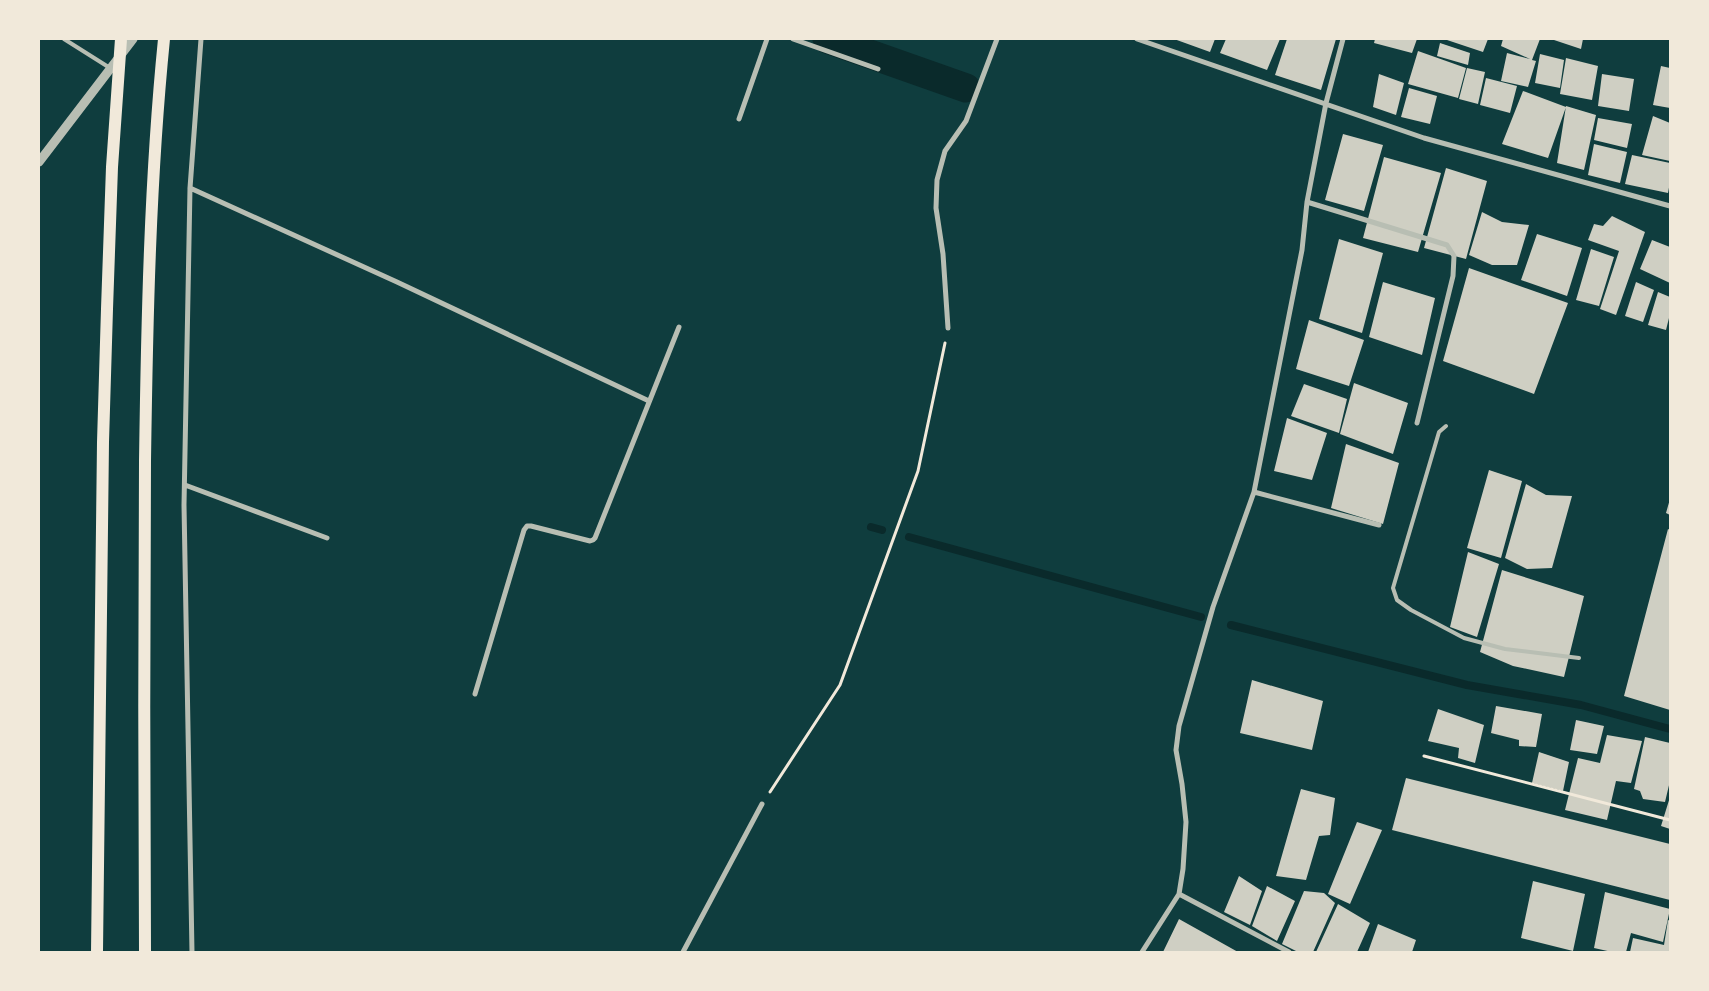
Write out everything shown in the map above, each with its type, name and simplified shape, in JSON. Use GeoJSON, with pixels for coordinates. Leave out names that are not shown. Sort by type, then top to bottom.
{"type":"FeatureCollection","features":[{"type":"Feature","properties":{"kind":"main road"},"geometry":{"type":"LineString","coordinates":[[97,952],[106,309],[112,167],[122,39]]}},
{"type":"Feature","properties":{"kind":"main road"},"geometry":{"type":"LineString","coordinates":[[145,952],[144,579],[147,315],[164,39]]}},
{"type":"Feature","properties":{"kind":"street"},"geometry":{"type":"LineString","coordinates":[[39,162],[133,39]]}},
{"type":"Feature","properties":{"kind":"street"},"geometry":{"type":"LineString","coordinates":[[192,952],[185,484],[190,188],[201,39]]}},
{"type":"Feature","properties":{"kind":"street"},"geometry":{"type":"LineString","coordinates":[[738,119],[767,39]]}},
{"type":"Feature","properties":{"kind":"street"},"geometry":{"type":"LineString","coordinates":[[793,39],[878,69]]}},
{"type":"Feature","properties":{"kind":"street"},"geometry":{"type":"LineString","coordinates":[[948,328],[943,254],[936,208],[937,180],[945,151],[966,121],[997,39]]}},
{"type":"Feature","properties":{"kind":"street"},"geometry":{"type":"LineString","coordinates":[[1137,39],[1424,138],[1670,206]]}},
{"type":"Feature","properties":{"kind":"street"},"geometry":{"type":"LineString","coordinates":[[1142,952],[1179,894],[1183,869],[1186,822],[1176,750],[1179,726],[1213,607],[1254,492],[1302,250],[1307,202],[1326,103],[1343,39]]}},
{"type":"Feature","properties":{"kind":"street"},"geometry":{"type":"LineString","coordinates":[[190,188],[406,286],[649,401]]}},
{"type":"Feature","properties":{"kind":"street"},"geometry":{"type":"LineString","coordinates":[[1307,202],[1447,244],[1454,256],[1453,276],[1417,423]]}},
{"type":"Feature","properties":{"kind":"street"},"geometry":{"type":"LineString","coordinates":[[475,694],[524,530],[527,526],[531,526],[593,540],[679,328]]}},
{"type":"Feature","properties":{"kind":"street"},"geometry":{"type":"LineString","coordinates":[[185,484],[327,538]]}},
{"type":"Feature","properties":{"kind":"street"},"geometry":{"type":"LineString","coordinates":[[1254,492],[1379,525]]}},
{"type":"Feature","properties":{"kind":"street"},"geometry":{"type":"LineString","coordinates":[[683,952],[762,804]]}},
{"type":"Feature","properties":{"kind":"street"},"geometry":{"type":"LineString","coordinates":[[1179,894],[1289,952]]}},
{"type":"Feature","properties":{"kind":"lane"},"geometry":{"type":"LineString","coordinates":[[64,39],[110,68]]}},
{"type":"Feature","properties":{"kind":"lane"},"geometry":{"type":"LineString","coordinates":[[1446,426],[1439,432],[1393,588],[1397,600],[1411,610],[1464,638],[1506,649],[1579,658]]}},
{"type":"Feature","properties":{"kind":"path"},"geometry":{"type":"LineString","coordinates":[[762,804],[840,684],[918,471],[948,328]]}},
{"type":"Feature","properties":{"kind":"path"},"geometry":{"type":"LineString","coordinates":[[1424,756],[1670,820]]}},
{"type":"Feature","properties":{"kind":"building"},"geometry":{"type":"Polygon","coordinates":[[[1174,39],[1215,39],[1210,52],[1174,39]]]}},
{"type":"Feature","properties":{"kind":"building"},"geometry":{"type":"Polygon","coordinates":[[[1226,39],[1280,39],[1267,70],[1220,53],[1226,39]]]}},
{"type":"Feature","properties":{"kind":"building"},"geometry":{"type":"Polygon","coordinates":[[[1287,39],[1336,39],[1321,90],[1275,75],[1287,39]]]}},
{"type":"Feature","properties":{"kind":"building"},"geometry":{"type":"Polygon","coordinates":[[[1375,39],[1417,39],[1412,53],[1374,43],[1375,39]]]}},
{"type":"Feature","properties":{"kind":"building"},"geometry":{"type":"Polygon","coordinates":[[[1444,39],[1488,39],[1483,52],[1444,39]]]}},
{"type":"Feature","properties":{"kind":"building"},"geometry":{"type":"Polygon","coordinates":[[[1503,39],[1540,39],[1532,60],[1536,61],[1528,87],[1501,81],[1507,53],[1530,59],[1501,46],[1503,39]]]}},
{"type":"Feature","properties":{"kind":"building"},"geometry":{"type":"Polygon","coordinates":[[[1551,39],[1583,39],[1581,49],[1551,39]]]}},
{"type":"Feature","properties":{"kind":"building"},"geometry":{"type":"Polygon","coordinates":[[[1440,43],[1470,53],[1468,65],[1437,56],[1440,43]]]}},
{"type":"Feature","properties":{"kind":"building"},"geometry":{"type":"Polygon","coordinates":[[[1418,51],[1466,68],[1458,98],[1408,84],[1418,51]]]}},
{"type":"Feature","properties":{"kind":"building"},"geometry":{"type":"Polygon","coordinates":[[[1540,54],[1564,60],[1560,88],[1535,83],[1540,54]]]}},
{"type":"Feature","properties":{"kind":"building"},"geometry":{"type":"Polygon","coordinates":[[[1566,58],[1598,66],[1592,100],[1560,94],[1566,58]]]}},
{"type":"Feature","properties":{"kind":"building"},"geometry":{"type":"Polygon","coordinates":[[[1661,66],[1670,68],[1670,108],[1653,105],[1661,66]]]}},
{"type":"Feature","properties":{"kind":"building"},"geometry":{"type":"Polygon","coordinates":[[[1467,68],[1485,72],[1478,104],[1459,99],[1467,68]]]}},
{"type":"Feature","properties":{"kind":"building"},"geometry":{"type":"Polygon","coordinates":[[[1379,74],[1404,83],[1396,115],[1373,107],[1379,74]]]}},
{"type":"Feature","properties":{"kind":"building"},"geometry":{"type":"Polygon","coordinates":[[[1602,74],[1634,79],[1629,111],[1598,106],[1602,74]]]}},
{"type":"Feature","properties":{"kind":"building"},"geometry":{"type":"Polygon","coordinates":[[[1486,78],[1517,86],[1510,113],[1480,105],[1486,78]]]}},
{"type":"Feature","properties":{"kind":"building"},"geometry":{"type":"Polygon","coordinates":[[[1409,88],[1437,96],[1430,124],[1401,117],[1409,88]]]}},
{"type":"Feature","properties":{"kind":"building"},"geometry":{"type":"Polygon","coordinates":[[[1523,91],[1566,107],[1548,158],[1502,144],[1523,91]]]}},
{"type":"Feature","properties":{"kind":"building"},"geometry":{"type":"Polygon","coordinates":[[[1566,106],[1596,115],[1584,170],[1557,163],[1566,106]]]}},
{"type":"Feature","properties":{"kind":"building"},"geometry":{"type":"Polygon","coordinates":[[[1653,116],[1670,123],[1670,161],[1642,155],[1653,116]]]}},
{"type":"Feature","properties":{"kind":"building"},"geometry":{"type":"Polygon","coordinates":[[[1598,118],[1632,124],[1627,148],[1594,140],[1598,118]]]}},
{"type":"Feature","properties":{"kind":"building"},"geometry":{"type":"Polygon","coordinates":[[[1343,134],[1383,145],[1364,211],[1325,200],[1343,134]]]}},
{"type":"Feature","properties":{"kind":"building"},"geometry":{"type":"Polygon","coordinates":[[[1594,144],[1627,152],[1620,183],[1588,175],[1594,144]]]}},
{"type":"Feature","properties":{"kind":"building"},"geometry":{"type":"Polygon","coordinates":[[[1632,155],[1670,163],[1668,193],[1625,184],[1632,155]]]}},
{"type":"Feature","properties":{"kind":"building"},"geometry":{"type":"Polygon","coordinates":[[[1384,157],[1441,173],[1418,252],[1363,238],[1384,157]]]}},
{"type":"Feature","properties":{"kind":"building"},"geometry":{"type":"Polygon","coordinates":[[[1446,168],[1487,181],[1466,259],[1424,248],[1446,168]]]}},
{"type":"Feature","properties":{"kind":"building"},"geometry":{"type":"Polygon","coordinates":[[[1482,212],[1502,222],[1529,225],[1517,265],[1492,265],[1469,255],[1482,212]]]}},
{"type":"Feature","properties":{"kind":"building"},"geometry":{"type":"Polygon","coordinates":[[[1612,216],[1645,232],[1616,315],[1600,309],[1619,251],[1588,240],[1594,224],[1603,226],[1612,216]]]}},
{"type":"Feature","properties":{"kind":"building"},"geometry":{"type":"Polygon","coordinates":[[[1537,234],[1582,248],[1567,296],[1521,280],[1537,234]]]}},
{"type":"Feature","properties":{"kind":"building"},"geometry":{"type":"Polygon","coordinates":[[[1339,239],[1383,253],[1362,333],[1319,319],[1339,239]]]}},
{"type":"Feature","properties":{"kind":"building"},"geometry":{"type":"Polygon","coordinates":[[[1652,240],[1670,247],[1670,283],[1640,269],[1652,240]]]}},
{"type":"Feature","properties":{"kind":"building"},"geometry":{"type":"Polygon","coordinates":[[[1591,249],[1614,257],[1599,306],[1576,300],[1591,249]]]}},
{"type":"Feature","properties":{"kind":"building"},"geometry":{"type":"Polygon","coordinates":[[[1469,268],[1568,303],[1534,394],[1443,361],[1469,268]]]}},
{"type":"Feature","properties":{"kind":"building"},"geometry":{"type":"Polygon","coordinates":[[[1383,282],[1435,298],[1422,355],[1369,337],[1383,282]]]}},
{"type":"Feature","properties":{"kind":"building"},"geometry":{"type":"Polygon","coordinates":[[[1636,282],[1654,290],[1643,322],[1625,316],[1636,282]]]}},
{"type":"Feature","properties":{"kind":"building"},"geometry":{"type":"Polygon","coordinates":[[[1658,292],[1670,297],[1670,314],[1666,330],[1648,325],[1658,292]]]}},
{"type":"Feature","properties":{"kind":"building"},"geometry":{"type":"Polygon","coordinates":[[[1309,320],[1364,340],[1349,386],[1296,369],[1309,320]]]}},
{"type":"Feature","properties":{"kind":"building"},"geometry":{"type":"Polygon","coordinates":[[[1354,383],[1408,403],[1393,454],[1340,434],[1354,383]]]}},
{"type":"Feature","properties":{"kind":"building"},"geometry":{"type":"Polygon","coordinates":[[[1304,384],[1347,399],[1339,433],[1291,416],[1304,384]]]}},
{"type":"Feature","properties":{"kind":"building"},"geometry":{"type":"Polygon","coordinates":[[[1287,418],[1327,433],[1312,480],[1274,471],[1287,418]]]}},
{"type":"Feature","properties":{"kind":"building"},"geometry":{"type":"Polygon","coordinates":[[[1346,444],[1399,463],[1383,524],[1331,508],[1346,444]]]}},
{"type":"Feature","properties":{"kind":"building"},"geometry":{"type":"Polygon","coordinates":[[[1489,470],[1522,481],[1501,558],[1467,548],[1489,470]]]}},
{"type":"Feature","properties":{"kind":"building"},"geometry":{"type":"Polygon","coordinates":[[[1526,484],[1546,495],[1572,496],[1552,568],[1527,569],[1505,558],[1526,484]]]}},
{"type":"Feature","properties":{"kind":"building"},"geometry":{"type":"Polygon","coordinates":[[[1670,499],[1670,515],[1666,513],[1670,499]]]}},
{"type":"Feature","properties":{"kind":"building"},"geometry":{"type":"Polygon","coordinates":[[[1668,529],[1670,530],[1670,710],[1624,696],[1668,529]]]}},
{"type":"Feature","properties":{"kind":"building"},"geometry":{"type":"Polygon","coordinates":[[[1468,552],[1499,564],[1477,637],[1450,627],[1468,552]]]}},
{"type":"Feature","properties":{"kind":"building"},"geometry":{"type":"Polygon","coordinates":[[[1502,570],[1584,596],[1564,677],[1513,666],[1480,652],[1502,570]]]}},
{"type":"Feature","properties":{"kind":"building"},"geometry":{"type":"Polygon","coordinates":[[[1252,680],[1323,701],[1312,750],[1240,733],[1252,680]]]}},
{"type":"Feature","properties":{"kind":"building"},"geometry":{"type":"Polygon","coordinates":[[[1496,706],[1542,714],[1536,747],[1519,746],[1519,740],[1491,733],[1496,706]]]}},
{"type":"Feature","properties":{"kind":"building"},"geometry":{"type":"Polygon","coordinates":[[[1438,709],[1484,725],[1475,763],[1458,758],[1459,748],[1428,741],[1438,709]]]}},
{"type":"Feature","properties":{"kind":"building"},"geometry":{"type":"Polygon","coordinates":[[[1576,720],[1604,726],[1597,754],[1570,750],[1576,720]]]}},
{"type":"Feature","properties":{"kind":"building"},"geometry":{"type":"Polygon","coordinates":[[[1607,735],[1642,741],[1631,783],[1616,781],[1607,820],[1565,810],[1578,758],[1600,763],[1607,735]]]}},
{"type":"Feature","properties":{"kind":"building"},"geometry":{"type":"Polygon","coordinates":[[[1645,737],[1670,743],[1670,781],[1665,802],[1643,799],[1640,791],[1634,789],[1645,737]]]}},
{"type":"Feature","properties":{"kind":"building"},"geometry":{"type":"Polygon","coordinates":[[[1539,752],[1569,762],[1563,791],[1532,783],[1539,752]]]}},
{"type":"Feature","properties":{"kind":"building"},"geometry":{"type":"Polygon","coordinates":[[[1406,778],[1670,844],[1670,900],[1392,830],[1406,778]]]}},
{"type":"Feature","properties":{"kind":"building"},"geometry":{"type":"Polygon","coordinates":[[[1301,789],[1335,798],[1330,835],[1319,836],[1306,880],[1276,876],[1301,789]]]}},
{"type":"Feature","properties":{"kind":"building"},"geometry":{"type":"Polygon","coordinates":[[[1670,797],[1670,829],[1661,826],[1670,797]]]}},
{"type":"Feature","properties":{"kind":"building"},"geometry":{"type":"Polygon","coordinates":[[[1357,822],[1382,830],[1350,904],[1328,894],[1357,822]]]}},
{"type":"Feature","properties":{"kind":"building"},"geometry":{"type":"Polygon","coordinates":[[[1239,876],[1262,891],[1250,925],[1224,912],[1239,876]]]}},
{"type":"Feature","properties":{"kind":"building"},"geometry":{"type":"Polygon","coordinates":[[[1533,881],[1585,894],[1573,951],[1521,938],[1533,881]]]}},
{"type":"Feature","properties":{"kind":"building"},"geometry":{"type":"Polygon","coordinates":[[[1267,886],[1295,901],[1277,941],[1252,926],[1267,886]]]}},
{"type":"Feature","properties":{"kind":"building"},"geometry":{"type":"Polygon","coordinates":[[[1304,891],[1324,893],[1335,903],[1313,952],[1298,952],[1282,944],[1304,891]]]}},
{"type":"Feature","properties":{"kind":"building"},"geometry":{"type":"Polygon","coordinates":[[[1605,892],[1670,909],[1663,942],[1631,933],[1626,952],[1612,952],[1594,948],[1605,892]]]}},
{"type":"Feature","properties":{"kind":"building"},"geometry":{"type":"Polygon","coordinates":[[[1338,904],[1370,923],[1357,952],[1316,952],[1338,904]]]}},
{"type":"Feature","properties":{"kind":"building"},"geometry":{"type":"Polygon","coordinates":[[[1179,919],[1238,952],[1163,952],[1179,919]]]}},
{"type":"Feature","properties":{"kind":"building"},"geometry":{"type":"Polygon","coordinates":[[[1668,920],[1670,921],[1670,952],[1630,952],[1633,938],[1664,945],[1668,920]]]}},
{"type":"Feature","properties":{"kind":"building"},"geometry":{"type":"Polygon","coordinates":[[[1378,924],[1416,940],[1412,952],[1368,952],[1378,924]]]}},
{"type":"Feature","properties":{"kind":"waterway"},"geometry":{"type":"LineString","coordinates":[[827,39],[966,88]]}},
{"type":"Feature","properties":{"kind":"waterway"},"geometry":{"type":"LineString","coordinates":[[871,527],[882,530]]}},
{"type":"Feature","properties":{"kind":"waterway"},"geometry":{"type":"LineString","coordinates":[[909,537],[1201,617]]}},
{"type":"Feature","properties":{"kind":"waterway"},"geometry":{"type":"LineString","coordinates":[[1231,625],[1467,685],[1581,705],[1670,729]]}}]}
